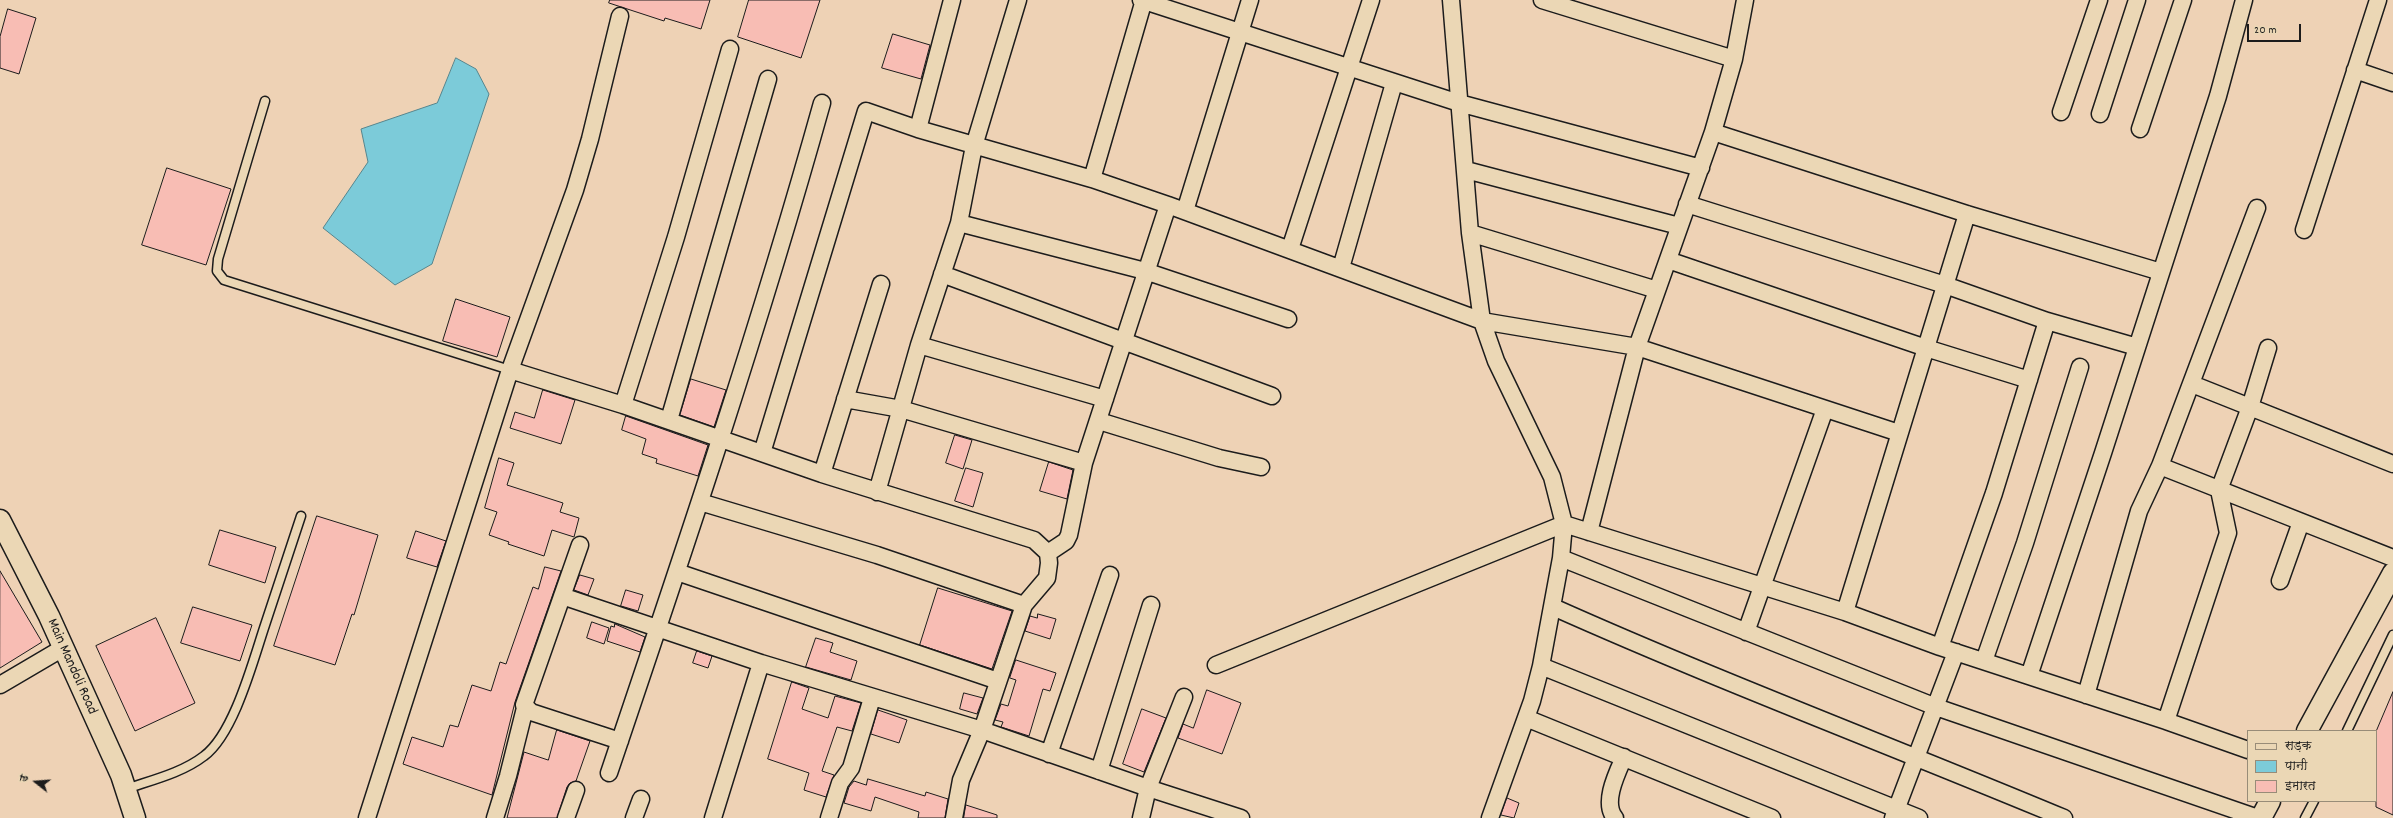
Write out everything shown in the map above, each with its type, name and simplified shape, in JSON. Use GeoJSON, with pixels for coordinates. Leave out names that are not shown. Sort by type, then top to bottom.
{"type":"FeatureCollection","features":[{"type":"Feature","properties":{"kind":"street"},"geometry":{"type":"LineString","coordinates":[[918,129],[952,0]]}},
{"type":"Feature","properties":{"kind":"street"},"geometry":{"type":"LineString","coordinates":[[877,492],[919,345],[959,222],[974,146],[1018,0]]}},
{"type":"Feature","properties":{"kind":"street"},"geometry":{"type":"LineString","coordinates":[[1092,179],[1143,0],[1459,103],[1701,168]]}},
{"type":"Feature","properties":{"kind":"street"},"geometry":{"type":"LineString","coordinates":[[1185,211],[1250,0]]}},
{"type":"Feature","properties":{"kind":"street"},"geometry":{"type":"LineString","coordinates":[[1290,249],[1371,0]]}},
{"type":"Feature","properties":{"kind":"street"},"geometry":{"type":"LineString","coordinates":[[1451,0],[1470,233],[1482,321],[1496,361],[1552,477],[1564,524],[1560,558],[1541,666],[1526,718],[1492,817]]}},
{"type":"Feature","properties":{"kind":"street"},"geometry":{"type":"LineString","coordinates":[[1542,0],[1734,59]]}},
{"type":"Feature","properties":{"kind":"street"},"geometry":{"type":"LineString","coordinates":[[1589,532],[1637,347],[1701,168],[1734,59],[1745,0]]}},
{"type":"Feature","properties":{"kind":"street"},"geometry":{"type":"LineString","coordinates":[[2061,112],[2099,0]]}},
{"type":"Feature","properties":{"kind":"street"},"geometry":{"type":"LineString","coordinates":[[2100,114],[2137,0]]}},
{"type":"Feature","properties":{"kind":"street"},"geometry":{"type":"LineString","coordinates":[[2140,129],[2182,0]]}},
{"type":"Feature","properties":{"kind":"street"},"geometry":{"type":"LineString","coordinates":[[2029,676],[2218,96],[2244,0]]}},
{"type":"Feature","properties":{"kind":"street"},"geometry":{"type":"LineString","coordinates":[[2304,230],[2378,0]]}},
{"type":"Feature","properties":{"kind":"street"},"geometry":{"type":"LineString","coordinates":[[367,818],[510,370],[575,190],[590,139],[620,16]]}},
{"type":"Feature","properties":{"kind":"street"},"geometry":{"type":"LineString","coordinates":[[623,405],[676,237],[730,49]]}},
{"type":"Feature","properties":{"kind":"street"},"geometry":{"type":"LineString","coordinates":[[2355,70],[2393,83]]}},
{"type":"Feature","properties":{"kind":"street"},"geometry":{"type":"LineString","coordinates":[[669,420],[768,79]]}},
{"type":"Feature","properties":{"kind":"street"},"geometry":{"type":"LineString","coordinates":[[1341,268],[1394,83]]}},
{"type":"Feature","properties":{"kind":"street"},"geometry":{"type":"LineString","coordinates":[[609,773],[659,629],[719,438],[756,327],[822,103]]}},
{"type":"Feature","properties":{"kind":"street"},"geometry":{"type":"LineString","coordinates":[[762,453],[866,111],[974,146],[1092,179],[1290,249],[1482,321],[1637,347],[1899,433]]}},
{"type":"Feature","properties":{"kind":"street"},"geometry":{"type":"LineString","coordinates":[[1712,132],[1967,214],[2161,272]]}},
{"type":"Feature","properties":{"kind":"street"},"geometry":{"type":"LineString","coordinates":[[1466,170],[1679,226]]}},
{"type":"Feature","properties":{"kind":"street"},"geometry":{"type":"LineString","coordinates":[[1687,204],[1945,285],[2047,321],[2137,347]]}},
{"type":"Feature","properties":{"kind":"street"},"geometry":{"type":"LineString","coordinates":[[1048,553],[1066,541],[1069,535],[1084,463],[1099,421],[1168,205]]}},
{"type":"Feature","properties":{"kind":"street"},"geometry":{"type":"LineString","coordinates":[[2086,695],[2139,511],[2160,466],[2192,384],[2257,208]]}},
{"type":"Feature","properties":{"kind":"street"},"geometry":{"type":"LineString","coordinates":[[1845,612],[1967,214]]}},
{"type":"Feature","properties":{"kind":"street"},"geometry":{"type":"LineString","coordinates":[[959,222],[1146,271],[1288,318]]}},
{"type":"Feature","properties":{"kind":"street"},"geometry":{"type":"LineString","coordinates":[[1470,233],[1657,290]]}},
{"type":"Feature","properties":{"kind":"street"},"geometry":{"type":"LineString","coordinates":[[1668,260],[1926,348],[2029,380]]}},
{"type":"Feature","properties":{"kind":"street"},"geometry":{"type":"LineString","coordinates":[[942,274],[1272,396]]}},
{"type":"Feature","properties":{"kind":"street"},"geometry":{"type":"LineString","coordinates":[[822,474],[881,284]]}},
{"type":"Feature","properties":{"kind":"street"},"geometry":{"type":"LineString","coordinates":[[1940,647],[1994,492],[2047,321]]}},
{"type":"Feature","properties":{"kind":"street"},"geometry":{"type":"LineString","coordinates":[[919,345],[1105,399]]}},
{"type":"Feature","properties":{"kind":"street"},"geometry":{"type":"LineString","coordinates":[[2166,721],[2228,533],[2219,490],[2250,407],[2268,348]]}},
{"type":"Feature","properties":{"kind":"street"},"geometry":{"type":"LineString","coordinates":[[1984,661],[2025,543],[2080,367]]}},
{"type":"Feature","properties":{"kind":"street"},"geometry":{"type":"LineString","coordinates":[[510,370],[669,420],[877,492],[1034,540],[1048,553],[1049,563],[1047,578],[1024,604],[982,730],[961,780],[954,818]]}},
{"type":"Feature","properties":{"kind":"street"},"geometry":{"type":"LineString","coordinates":[[2192,384],[2393,464]]}},
{"type":"Feature","properties":{"kind":"street"},"geometry":{"type":"LineString","coordinates":[[845,399],[901,409],[1084,463]]}},
{"type":"Feature","properties":{"kind":"street"},"geometry":{"type":"LineString","coordinates":[[1746,632],[1825,409]]}},
{"type":"Feature","properties":{"kind":"street"},"geometry":{"type":"LineString","coordinates":[[1099,421],[1219,458],[1261,467]]}},
{"type":"Feature","properties":{"kind":"street"},"geometry":{"type":"LineString","coordinates":[[2160,466],[2393,558]]}},
{"type":"Feature","properties":{"kind":"street"},"geometry":{"type":"LineString","coordinates":[[700,502],[877,555],[1024,604]]}},
{"type":"Feature","properties":{"kind":"street","name":"Main Mandoli Road"},"geometry":{"type":"LineString","coordinates":[[0,520],[31,580],[63,648],[126,790],[134,818]]}},
{"type":"Feature","properties":{"kind":"street"},"geometry":{"type":"LineString","coordinates":[[2280,582],[2301,522]]}},
{"type":"Feature","properties":{"kind":"street"},"geometry":{"type":"LineString","coordinates":[[1216,665],[1564,524],[1845,612],[1940,647],[2166,721],[2247,750]]}},
{"type":"Feature","properties":{"kind":"street"},"geometry":{"type":"LineString","coordinates":[[495,818],[508,776],[525,708],[525,701],[580,545]]}},
{"type":"Feature","properties":{"kind":"street"},"geometry":{"type":"LineString","coordinates":[[1560,558],[1936,707],[2258,818]]}},
{"type":"Feature","properties":{"kind":"street"},"geometry":{"type":"LineString","coordinates":[[677,572],[998,681]]}},
{"type":"Feature","properties":{"kind":"street"},"geometry":{"type":"LineString","coordinates":[[2308,730],[2393,573]]}},
{"type":"Feature","properties":{"kind":"street"},"geometry":{"type":"LineString","coordinates":[[1049,754],[1110,575]]}},
{"type":"Feature","properties":{"kind":"street"},"geometry":{"type":"LineString","coordinates":[[562,596],[761,663],[872,698],[982,730],[1148,788],[1241,818]]}},
{"type":"Feature","properties":{"kind":"street"},"geometry":{"type":"LineString","coordinates":[[1099,771],[1151,605]]}},
{"type":"Feature","properties":{"kind":"street"},"geometry":{"type":"LineString","coordinates":[[1552,607],[1673,660],[1917,756],[2064,818]]}},
{"type":"Feature","properties":{"kind":"street"},"geometry":{"type":"LineString","coordinates":[[0,685],[63,648]]}},
{"type":"Feature","properties":{"kind":"street"},"geometry":{"type":"LineString","coordinates":[[1894,813],[1956,652]]}},
{"type":"Feature","properties":{"kind":"street"},"geometry":{"type":"LineString","coordinates":[[713,818],[761,663]]}},
{"type":"Feature","properties":{"kind":"street"},"geometry":{"type":"LineString","coordinates":[[1541,666],[1894,813],[1920,818]]}},
{"type":"Feature","properties":{"kind":"street"},"geometry":{"type":"LineString","coordinates":[[1141,818],[1148,788],[1184,697]]}},
{"type":"Feature","properties":{"kind":"street"},"geometry":{"type":"LineString","coordinates":[[829,818],[840,783],[851,768],[872,698]]}},
{"type":"Feature","properties":{"kind":"street"},"geometry":{"type":"LineString","coordinates":[[525,708],[531,712],[620,741]]}},
{"type":"Feature","properties":{"kind":"street"},"geometry":{"type":"LineString","coordinates":[[1526,718],[1772,818]]}},
{"type":"Feature","properties":{"kind":"street"},"geometry":{"type":"LineString","coordinates":[[1612,816],[1610,802],[1614,781],[1624,758]]}},
{"type":"Feature","properties":{"kind":"street"},"geometry":{"type":"LineString","coordinates":[[566,818],[576,790]]}},
{"type":"Feature","properties":{"kind":"street"},"geometry":{"type":"LineString","coordinates":[[634,818],[641,799]]}},
{"type":"Feature","properties":{"kind":"street"},"geometry":{"type":"LineString","coordinates":[[2261,818],[2269,802]]}},
{"type":"Feature","properties":{"kind":"lane"},"geometry":{"type":"LineString","coordinates":[[265,102],[218,259],[217,271],[224,280],[510,370]]}},
{"type":"Feature","properties":{"kind":"lane"},"geometry":{"type":"LineString","coordinates":[[126,790],[189,766],[206,755],[217,741],[231,719],[245,684],[301,516]]}},
{"type":"Feature","properties":{"kind":"lane"},"geometry":{"type":"LineString","coordinates":[[2347,730],[2393,635]]}},
{"type":"Feature","properties":{"kind":"lane"},"geometry":{"type":"LineString","coordinates":[[2305,818],[2313,802]]}},
{"type":"Feature","properties":{"kind":"water"},"geometry":{"type":"Polygon","coordinates":[[[456,58],[476,69],[489,94],[432,264],[395,285],[323,228],[368,162],[361,129],[437,103],[456,58]]]}},
{"type":"Feature","properties":{"kind":"building"},"geometry":{"type":"Polygon","coordinates":[[[610,0],[710,0],[701,29],[665,18],[664,21],[609,3],[610,0]]]}},
{"type":"Feature","properties":{"kind":"building"},"geometry":{"type":"Polygon","coordinates":[[[749,0],[820,0],[801,58],[738,37],[749,0]]]}},
{"type":"Feature","properties":{"kind":"building"},"geometry":{"type":"Polygon","coordinates":[[[8,9],[36,18],[19,74],[0,68],[0,37],[8,9]]]}},
{"type":"Feature","properties":{"kind":"building"},"geometry":{"type":"Polygon","coordinates":[[[893,34],[930,45],[921,79],[882,68],[893,34]]]}},
{"type":"Feature","properties":{"kind":"building"},"geometry":{"type":"Polygon","coordinates":[[[167,168],[231,189],[206,265],[142,245],[167,168]]]}},
{"type":"Feature","properties":{"kind":"building"},"geometry":{"type":"Polygon","coordinates":[[[456,299],[510,317],[497,357],[443,341],[456,299]]]}},
{"type":"Feature","properties":{"kind":"building"},"geometry":{"type":"Polygon","coordinates":[[[691,379],[726,390],[714,427],[680,415],[691,379]]]}},
{"type":"Feature","properties":{"kind":"building"},"geometry":{"type":"Polygon","coordinates":[[[543,390],[575,400],[561,444],[510,428],[515,412],[534,418],[543,390]]]}},
{"type":"Feature","properties":{"kind":"building"},"geometry":{"type":"Polygon","coordinates":[[[626,416],[708,445],[698,476],[656,463],[657,459],[642,454],[646,439],[622,430],[626,416]]]}},
{"type":"Feature","properties":{"kind":"building"},"geometry":{"type":"Polygon","coordinates":[[[955,435],[972,440],[963,469],[946,463],[955,435]]]}},
{"type":"Feature","properties":{"kind":"building"},"geometry":{"type":"Polygon","coordinates":[[[499,458],[514,463],[507,485],[563,503],[560,512],[579,518],[574,537],[552,530],[544,556],[508,544],[509,542],[489,535],[497,512],[485,508],[499,458]]]}},
{"type":"Feature","properties":{"kind":"building"},"geometry":{"type":"Polygon","coordinates":[[[1049,462],[1073,470],[1067,499],[1040,491],[1049,462]]]}},
{"type":"Feature","properties":{"kind":"building"},"geometry":{"type":"Polygon","coordinates":[[[966,468],[983,473],[973,507],[955,501],[966,468]]]}},
{"type":"Feature","properties":{"kind":"building"},"geometry":{"type":"Polygon","coordinates":[[[317,516],[378,535],[354,615],[352,614],[335,665],[274,646],[317,516]]]}},
{"type":"Feature","properties":{"kind":"building"},"geometry":{"type":"Polygon","coordinates":[[[220,530],[276,547],[265,583],[209,565],[220,530]]]}},
{"type":"Feature","properties":{"kind":"building"},"geometry":{"type":"Polygon","coordinates":[[[416,531],[446,541],[437,567],[407,558],[416,531]]]}},
{"type":"Feature","properties":{"kind":"building"},"geometry":{"type":"Polygon","coordinates":[[[545,567],[561,571],[515,702],[492,795],[403,764],[412,737],[443,747],[450,725],[458,727],[472,685],[491,691],[500,662],[506,664],[533,587],[538,589],[545,567]]]}},
{"type":"Feature","properties":{"kind":"building"},"geometry":{"type":"Polygon","coordinates":[[[0,571],[42,642],[0,668],[0,571]]]}},
{"type":"Feature","properties":{"kind":"building"},"geometry":{"type":"Polygon","coordinates":[[[580,575],[594,579],[588,595],[574,590],[580,575]]]}},
{"type":"Feature","properties":{"kind":"building"},"geometry":{"type":"Polygon","coordinates":[[[938,588],[1012,611],[992,669],[920,645],[938,588]]]}},
{"type":"Feature","properties":{"kind":"building"},"geometry":{"type":"Polygon","coordinates":[[[626,590],[643,595],[638,611],[621,606],[626,590]]]}},
{"type":"Feature","properties":{"kind":"building"},"geometry":{"type":"Polygon","coordinates":[[[193,607],[252,625],[240,661],[181,643],[193,607]]]}},
{"type":"Feature","properties":{"kind":"building"},"geometry":{"type":"Polygon","coordinates":[[[1038,614],[1056,619],[1050,639],[1025,631],[1030,616],[1037,618],[1038,614]]]}},
{"type":"Feature","properties":{"kind":"building"},"geometry":{"type":"Polygon","coordinates":[[[156,618],[195,703],[135,731],[96,646],[156,618]]]}},
{"type":"Feature","properties":{"kind":"building"},"geometry":{"type":"Polygon","coordinates":[[[592,622],[609,628],[604,644],[587,638],[592,622]]]}},
{"type":"Feature","properties":{"kind":"building"},"geometry":{"type":"Polygon","coordinates":[[[615,624],[645,637],[640,652],[607,641],[611,626],[614,627],[615,624]]]}},
{"type":"Feature","properties":{"kind":"building"},"geometry":{"type":"Polygon","coordinates":[[[816,638],[833,643],[830,652],[857,661],[851,680],[806,667],[816,638]]]}},
{"type":"Feature","properties":{"kind":"building"},"geometry":{"type":"Polygon","coordinates":[[[697,651],[712,656],[708,668],[693,663],[697,651]]]}},
{"type":"Feature","properties":{"kind":"building"},"geometry":{"type":"Polygon","coordinates":[[[1016,660],[1056,673],[1050,691],[1043,689],[1029,736],[1001,727],[1003,722],[995,720],[1001,704],[1008,706],[1016,680],[1010,678],[1016,660]]]}},
{"type":"Feature","properties":{"kind":"building"},"geometry":{"type":"Polygon","coordinates":[[[792,682],[809,688],[802,709],[828,718],[835,696],[861,703],[852,731],[837,727],[822,771],[834,775],[826,797],[804,790],[809,773],[768,759],[792,682]]]}},
{"type":"Feature","properties":{"kind":"building"},"geometry":{"type":"Polygon","coordinates":[[[1207,690],[1241,703],[1222,754],[1178,738],[1183,724],[1193,728],[1207,690]]]}},
{"type":"Feature","properties":{"kind":"building"},"geometry":{"type":"Polygon","coordinates":[[[2393,692],[2393,815],[2376,807],[2377,730],[2393,692]]]}},
{"type":"Feature","properties":{"kind":"building"},"geometry":{"type":"Polygon","coordinates":[[[964,693],[983,698],[977,714],[960,709],[964,693]]]}},
{"type":"Feature","properties":{"kind":"building"},"geometry":{"type":"Polygon","coordinates":[[[1142,709],[1166,718],[1144,772],[1123,764],[1142,709]]]}},
{"type":"Feature","properties":{"kind":"building"},"geometry":{"type":"Polygon","coordinates":[[[878,710],[907,720],[899,743],[871,734],[878,710]]]}},
{"type":"Feature","properties":{"kind":"building"},"geometry":{"type":"Polygon","coordinates":[[[557,730],[590,741],[576,781],[570,783],[567,787],[557,818],[507,818],[524,752],[548,760],[557,730]]]}},
{"type":"Feature","properties":{"kind":"building"},"geometry":{"type":"Polygon","coordinates":[[[868,779],[925,796],[926,792],[948,799],[945,818],[918,818],[919,812],[875,797],[871,811],[844,803],[849,787],[854,781],[866,785],[868,779]]]}},
{"type":"Feature","properties":{"kind":"building"},"geometry":{"type":"Polygon","coordinates":[[[1507,798],[1519,803],[1514,818],[1501,815],[1507,798]]]}},
{"type":"Feature","properties":{"kind":"building"},"geometry":{"type":"Polygon","coordinates":[[[966,805],[997,815],[997,818],[964,818],[966,805]]]}}]}
